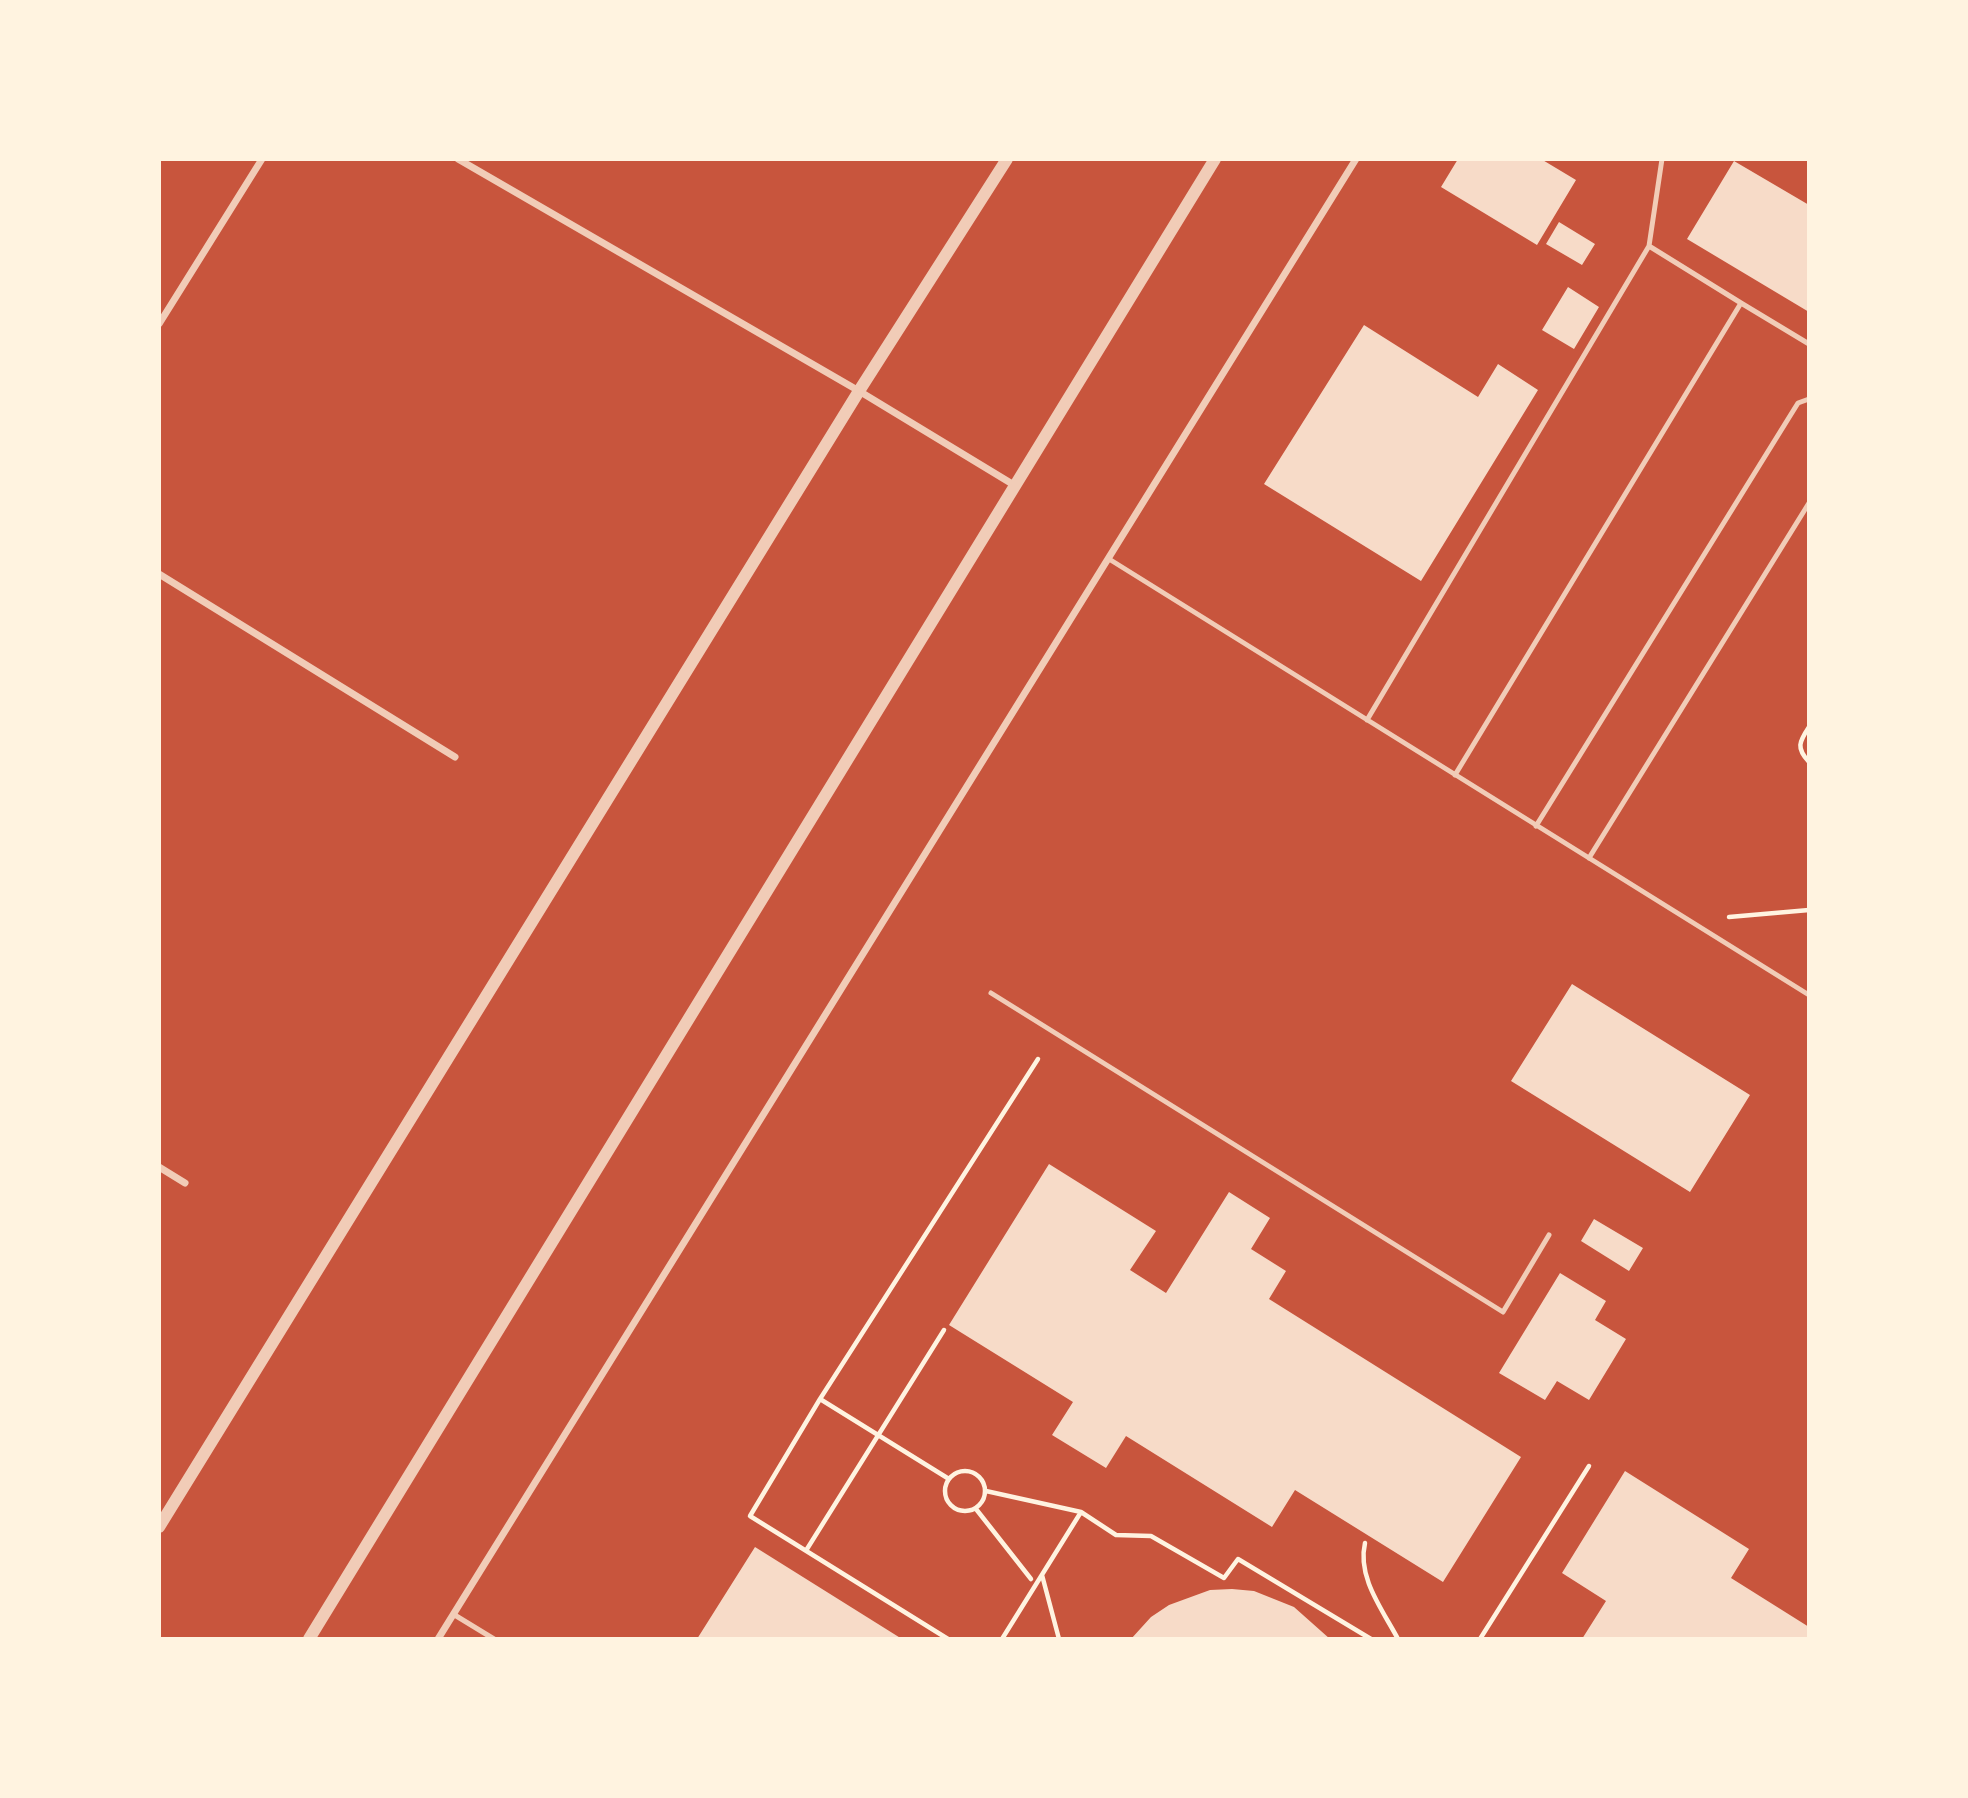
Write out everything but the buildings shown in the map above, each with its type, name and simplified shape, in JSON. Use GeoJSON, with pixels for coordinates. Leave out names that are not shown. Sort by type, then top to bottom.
{"type":"FeatureCollection","features":[{"type":"Feature","properties":{"kind":"street"},"geometry":{"type":"LineString","coordinates":[[159,324],[262,159]]}},
{"type":"Feature","properties":{"kind":"street"},"geometry":{"type":"LineString","coordinates":[[458,159],[859,391],[1014,485]]}},
{"type":"Feature","properties":{"kind":"street"},"geometry":{"type":"LineString","coordinates":[[159,1527],[859,391],[1007,159]]}},
{"type":"Feature","properties":{"kind":"street"},"geometry":{"type":"LineString","coordinates":[[309,1639],[508,1320],[1014,485],[1215,159]]}},
{"type":"Feature","properties":{"kind":"street"},"geometry":{"type":"LineString","coordinates":[[438,1639],[1356,159]]}},
{"type":"Feature","properties":{"kind":"street"},"geometry":{"type":"LineString","coordinates":[[159,574],[455,757]]}},
{"type":"Feature","properties":{"kind":"street"},"geometry":{"type":"LineString","coordinates":[[159,1167],[185,1183]]}},
{"type":"Feature","properties":{"kind":"lane"},"geometry":{"type":"LineString","coordinates":[[1367,720],[1648,246],[1662,159]]}},
{"type":"Feature","properties":{"kind":"lane"},"geometry":{"type":"LineString","coordinates":[[1648,246],[1809,344]]}},
{"type":"Feature","properties":{"kind":"lane"},"geometry":{"type":"LineString","coordinates":[[1455,775],[1741,303]]}},
{"type":"Feature","properties":{"kind":"lane"},"geometry":{"type":"LineString","coordinates":[[1536,826],[1798,403],[1809,399]]}},
{"type":"Feature","properties":{"kind":"lane"},"geometry":{"type":"LineString","coordinates":[[1590,858],[1809,503]]}},
{"type":"Feature","properties":{"kind":"lane"},"geometry":{"type":"LineString","coordinates":[[1108,559],[1809,995]]}},
{"type":"Feature","properties":{"kind":"lane"},"geometry":{"type":"LineString","coordinates":[[991,993],[1503,1312],[1549,1235]]}},
{"type":"Feature","properties":{"kind":"lane"},"geometry":{"type":"LineString","coordinates":[[453,1614],[494,1639]]}},
{"type":"Feature","properties":{"kind":"path"},"geometry":{"type":"LineString","coordinates":[[1809,727],[1800,741],[1800,753],[1809,762]]}},
{"type":"Feature","properties":{"kind":"path"},"geometry":{"type":"LineString","coordinates":[[1688,920],[1809,910]]}},
{"type":"Feature","properties":{"kind":"path"},"geometry":{"type":"LineString","coordinates":[[948,1639],[750,1516],[820,1399],[1038,1059]]}},
{"type":"Feature","properties":{"kind":"path"},"geometry":{"type":"LineString","coordinates":[[807,1549],[943,1330]]}},
{"type":"Feature","properties":{"kind":"path"},"geometry":{"type":"LineString","coordinates":[[820,1399],[949,1479]]}},
{"type":"Feature","properties":{"kind":"path"},"geometry":{"type":"LineString","coordinates":[[1480,1639],[1589,1466]]}},
{"type":"Feature","properties":{"kind":"path"},"geometry":{"type":"LineString","coordinates":[[970,1471],[981,1478],[986,1491],[985,1498],[976,1509],[962,1512],[951,1505],[944,1493],[949,1479],[957,1472],[970,1471]]}},
{"type":"Feature","properties":{"kind":"path"},"geometry":{"type":"LineString","coordinates":[[986,1491],[1081,1512],[1116,1535],[1151,1536],[1224,1578],[1238,1559],[1371,1639]]}},
{"type":"Feature","properties":{"kind":"path"},"geometry":{"type":"LineString","coordinates":[[976,1509],[1031,1579]]}},
{"type":"Feature","properties":{"kind":"path"},"geometry":{"type":"LineString","coordinates":[[1002,1639],[1081,1512]]}},
{"type":"Feature","properties":{"kind":"path"},"geometry":{"type":"LineString","coordinates":[[1365,1542],[1362,1558],[1364,1575],[1398,1639]]}},
{"type":"Feature","properties":{"kind":"path"},"geometry":{"type":"LineString","coordinates":[[1041,1575],[1059,1639]]}}]}
